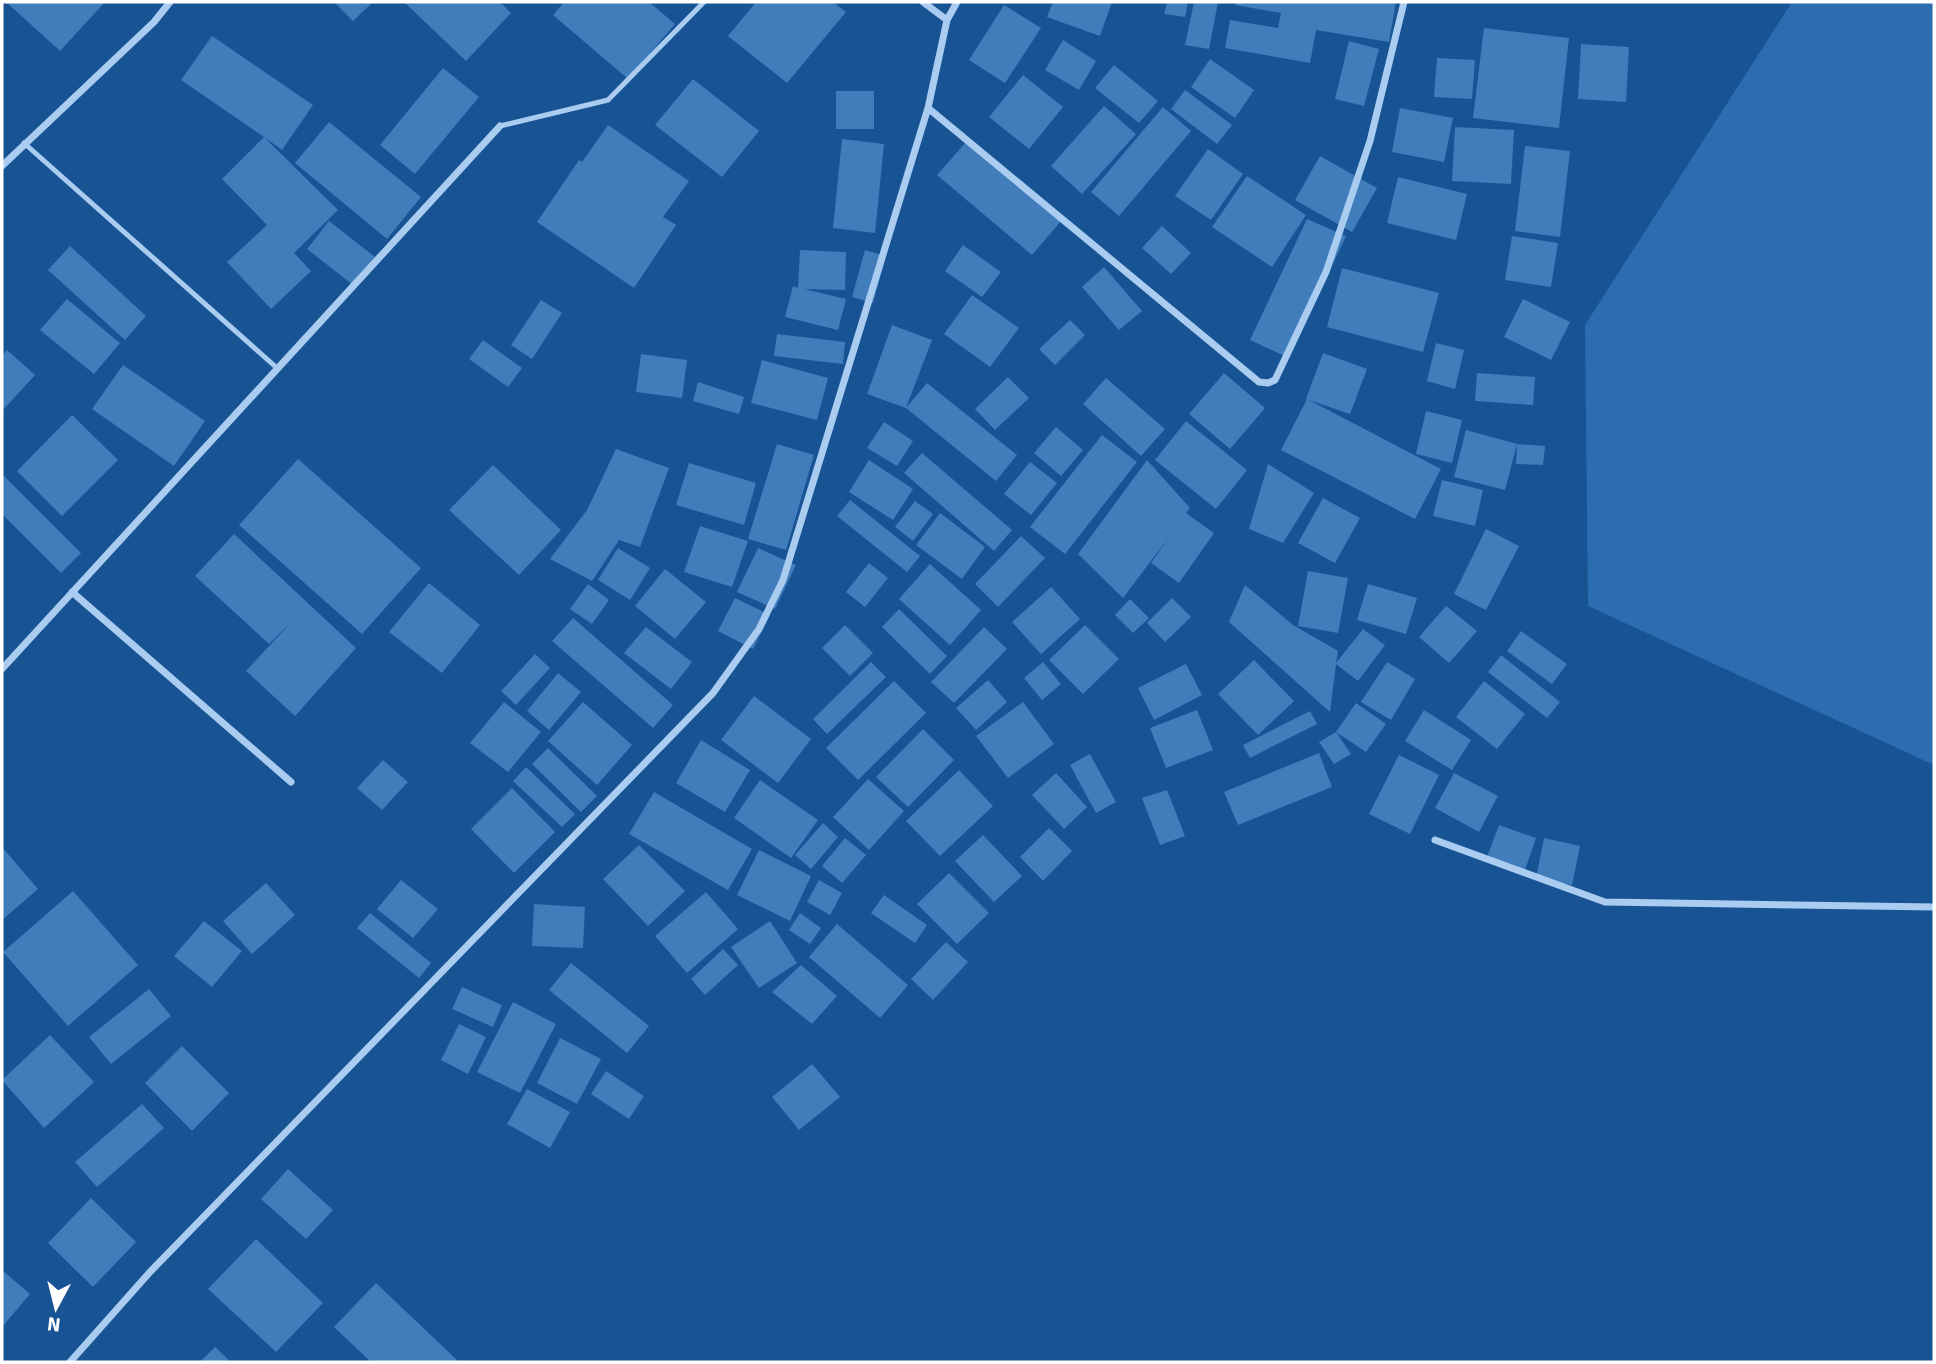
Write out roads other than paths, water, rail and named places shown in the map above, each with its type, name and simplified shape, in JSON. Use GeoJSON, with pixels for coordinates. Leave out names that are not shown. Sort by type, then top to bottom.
{"type":"FeatureCollection","features":[{"type":"Feature","properties":{"kind":"street"},"geometry":{"type":"LineString","coordinates":[[2,166],[154,22],[170,2]]}},
{"type":"Feature","properties":{"kind":"street"},"geometry":{"type":"LineString","coordinates":[[923,2],[947,20]]}},
{"type":"Feature","properties":{"kind":"street"},"geometry":{"type":"LineString","coordinates":[[70,1362],[150,1272],[713,693],[759,629],[783,580],[928,108],[947,20],[957,2]]}},
{"type":"Feature","properties":{"kind":"street"},"geometry":{"type":"LineString","coordinates":[[928,108],[1259,382],[1268,383],[1275,380],[1326,272],[1370,141],[1404,2]]}},
{"type":"Feature","properties":{"kind":"street"},"geometry":{"type":"LineString","coordinates":[[2,669],[500,126]]}},
{"type":"Feature","properties":{"kind":"street"},"geometry":{"type":"LineString","coordinates":[[72,592],[291,782]]}},
{"type":"Feature","properties":{"kind":"street"},"geometry":{"type":"LineString","coordinates":[[1435,840],[1605,902],[1934,907]]}},
{"type":"Feature","properties":{"kind":"lane"},"geometry":{"type":"LineString","coordinates":[[500,126],[608,100],[704,2]]}},
{"type":"Feature","properties":{"kind":"lane"},"geometry":{"type":"LineString","coordinates":[[24,144],[278,368]]}}]}
